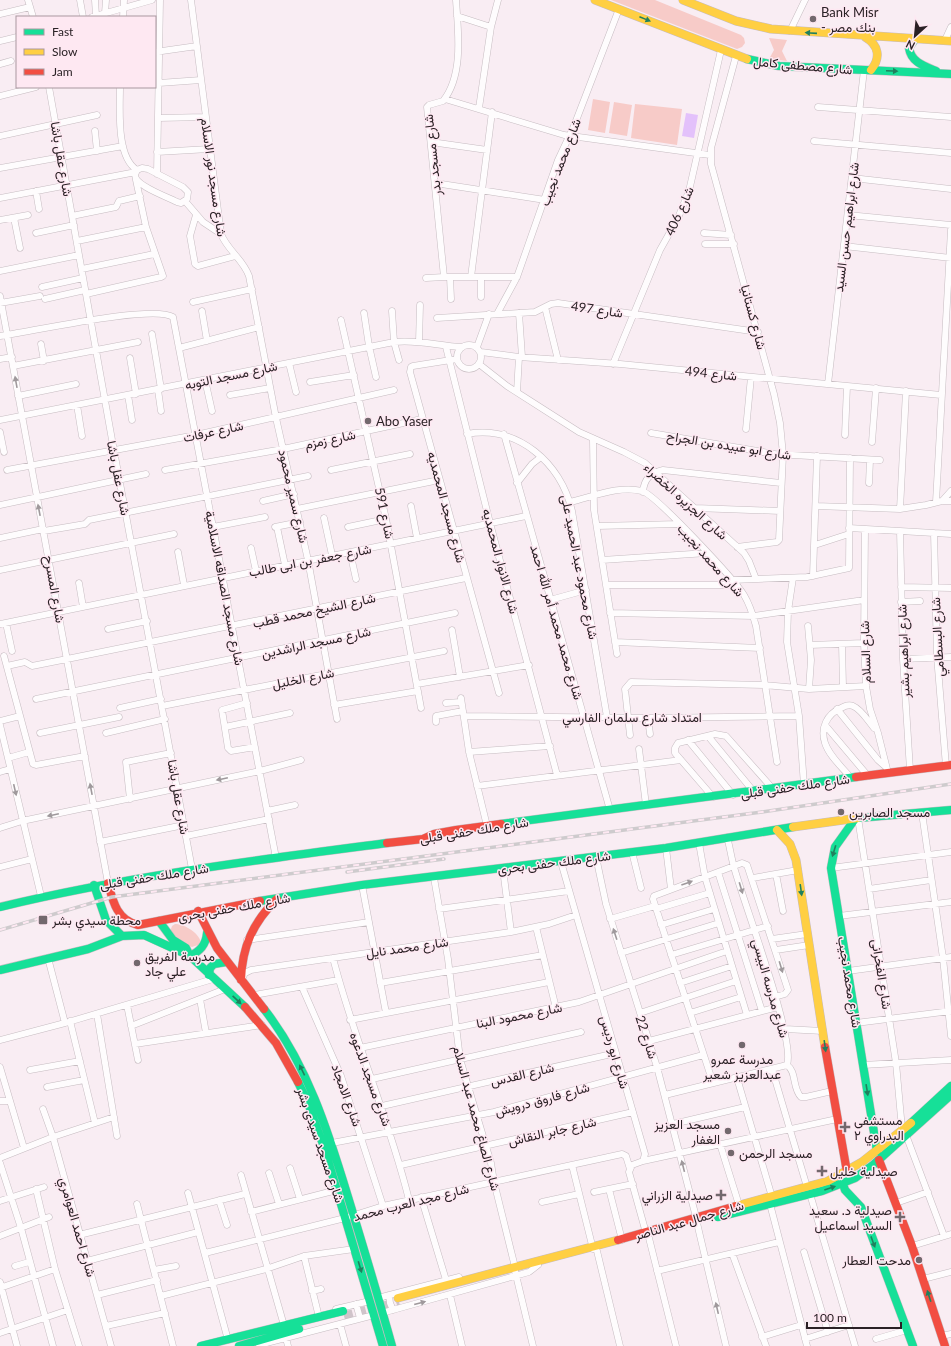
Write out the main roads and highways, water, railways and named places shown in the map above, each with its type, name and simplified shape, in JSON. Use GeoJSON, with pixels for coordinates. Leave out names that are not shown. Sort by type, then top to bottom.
{"type":"FeatureCollection","features":[{"type":"Feature","properties":{"kind":"tunnel"},"geometry":{"type":"LineString","coordinates":[[344,1316],[399,1302]]}},
{"type":"Feature","properties":{"kind":"railway"},"geometry":{"type":"LineString","coordinates":[[0,930],[112,897],[762,812],[951,784]]}},
{"type":"Feature","properties":{"kind":"railway"},"geometry":{"type":"LineString","coordinates":[[347,872],[444,859]]}},
{"type":"Feature","properties":{"kind":"place","name":"Bank Misr - بنك مصر"},"geometry":{"type":"Point","coordinates":[813,19]}},
{"type":"Feature","properties":{"kind":"place","name":"Abo Yaser"},"geometry":{"type":"Point","coordinates":[368,421]}},
{"type":"Feature","properties":{"kind":"place","name":"مسجد الصابرين"},"geometry":{"type":"Point","coordinates":[841,812]}},
{"type":"Feature","properties":{"kind":"place","name":"محطة سيدي بشر"},"geometry":{"type":"Point","coordinates":[43,920]}},
{"type":"Feature","properties":{"kind":"place","name":"مدرسة الفريق علي جاد"},"geometry":{"type":"Point","coordinates":[137,963]}},
{"type":"Feature","properties":{"kind":"place","name":"مدرسة عمرو عبدالعزيز شعير"},"geometry":{"type":"Point","coordinates":[742,1045]}},
{"type":"Feature","properties":{"kind":"place","name":"مستشفى البدراوي ٢"},"geometry":{"type":"Point","coordinates":[845,1127]}},
{"type":"Feature","properties":{"kind":"place","name":"مسجد العزيز الغفار"},"geometry":{"type":"Point","coordinates":[728,1131]}},
{"type":"Feature","properties":{"kind":"place","name":"مسجد الرحمن"},"geometry":{"type":"Point","coordinates":[731,1153]}},
{"type":"Feature","properties":{"kind":"place","name":"صيدلية خليل"},"geometry":{"type":"Point","coordinates":[822,1171]}},
{"type":"Feature","properties":{"kind":"place","name":"صيدلية الزراني"},"geometry":{"type":"Point","coordinates":[721,1195]}},
{"type":"Feature","properties":{"kind":"place","name":"صيدلية د. سعيد السيد اسماعيل"},"geometry":{"type":"Point","coordinates":[900,1217]}},
{"type":"Feature","properties":{"kind":"place","name":"مدحت العطار"},"geometry":{"type":"Point","coordinates":[919,1260]}}]}
